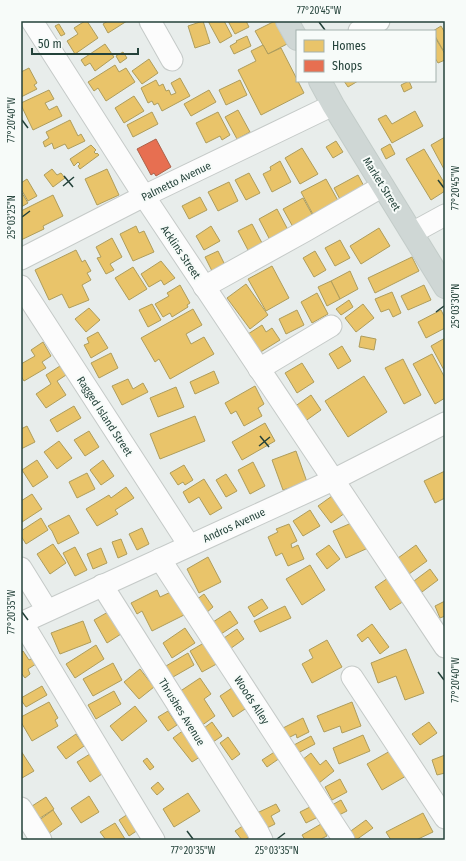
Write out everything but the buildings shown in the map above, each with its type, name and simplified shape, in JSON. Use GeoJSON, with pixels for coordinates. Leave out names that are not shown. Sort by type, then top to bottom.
{"type":"FeatureCollection","features":[{"type":"Feature","properties":{"kind":"main road"},"geometry":{"type":"LineString","coordinates":[[287,21],[296,37]]}},
{"type":"Feature","properties":{"kind":"main road","name":"Market Street"},"geometry":{"type":"LineString","coordinates":[[321,82],[333,105],[445,287]]}},
{"type":"Feature","properties":{"kind":"street","name":"Acklins Street"},"geometry":{"type":"LineString","coordinates":[[32,21],[204,287],[445,647]]}},
{"type":"Feature","properties":{"kind":"street"},"geometry":{"type":"LineString","coordinates":[[150,21],[172,60]]}},
{"type":"Feature","properties":{"kind":"street"},"geometry":{"type":"LineString","coordinates":[[361,30],[379,21]]}},
{"type":"Feature","properties":{"kind":"street","name":"Palmetto Avenue"},"geometry":{"type":"LineString","coordinates":[[21,260],[144,196],[333,105]]}},
{"type":"Feature","properties":{"kind":"street"},"geometry":{"type":"LineString","coordinates":[[204,287],[383,186]]}},
{"type":"Feature","properties":{"kind":"street"},"geometry":{"type":"LineString","coordinates":[[412,233],[445,215]]}},
{"type":"Feature","properties":{"kind":"street","name":"Ragged Island Street"},"geometry":{"type":"LineString","coordinates":[[21,286],[190,545]]}},
{"type":"Feature","properties":{"kind":"street"},"geometry":{"type":"LineString","coordinates":[[259,369],[331,326]]}},
{"type":"Feature","properties":{"kind":"street","name":"Andros Avenue"},"geometry":{"type":"LineString","coordinates":[[21,622],[333,480],[445,423]]}},
{"type":"Feature","properties":{"kind":"street","name":"Woods Alley"},"geometry":{"type":"LineString","coordinates":[[160,559],[344,840]]}},
{"type":"Feature","properties":{"kind":"street"},"geometry":{"type":"LineString","coordinates":[[21,568],[47,610]]}},
{"type":"Feature","properties":{"kind":"street","name":"Thrushes Avenue"},"geometry":{"type":"LineString","coordinates":[[102,585],[262,840]]}},
{"type":"Feature","properties":{"kind":"street"},"geometry":{"type":"LineString","coordinates":[[21,622],[154,840]]}},
{"type":"Feature","properties":{"kind":"street"},"geometry":{"type":"LineString","coordinates":[[352,676],[445,818]]}},
{"type":"Feature","properties":{"kind":"street"},"geometry":{"type":"LineString","coordinates":[[21,808],[41,840]]}}]}
